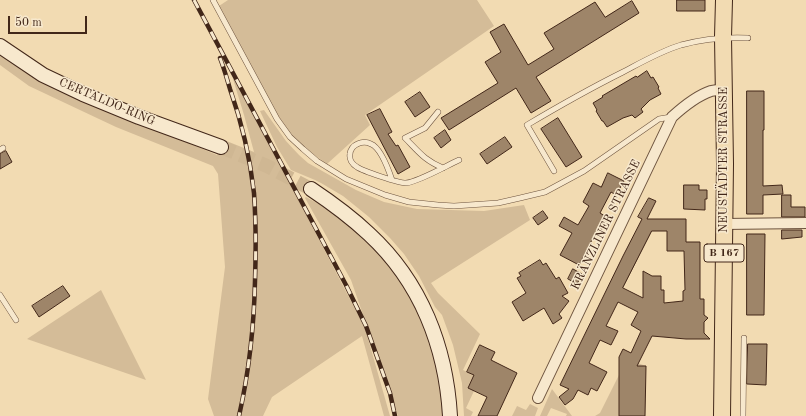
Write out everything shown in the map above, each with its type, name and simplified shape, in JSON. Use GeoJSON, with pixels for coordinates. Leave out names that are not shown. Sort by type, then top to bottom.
{"type":"FeatureCollection","features":[{"type":"Feature","properties":{"kind":"main road","name":"NEUSTÄDTER STRASSE"},"geometry":{"type":"LineString","coordinates":[[722,416],[725,164],[723,37],[724,0]]}},
{"type":"Feature","properties":{"kind":"main road","name":"CERTALDO-RING"},"geometry":{"type":"LineString","coordinates":[[0,46],[43,75],[83,94],[221,147]]}},
{"type":"Feature","properties":{"kind":"main road"},"geometry":{"type":"LineString","coordinates":[[311,189],[338,207],[370,234],[395,262],[414,290],[424,309],[442,357],[449,395],[450,416]]}},
{"type":"Feature","properties":{"kind":"street","name":"KRÄNZLINER STRASSE"},"geometry":{"type":"LineString","coordinates":[[538,398],[672,117],[702,95],[712,90],[724,90]]}},
{"type":"Feature","properties":{"kind":"street"},"geometry":{"type":"LineString","coordinates":[[724,224],[806,223]]}},
{"type":"Feature","properties":{"kind":"lane"},"geometry":{"type":"LineString","coordinates":[[213,0],[277,119],[290,137],[317,161],[346,179],[385,195],[409,202],[438,205],[498,203],[545,192],[584,171],[659,119],[672,117]]}},
{"type":"Feature","properties":{"kind":"lane"},"geometry":{"type":"LineString","coordinates":[[554,171],[527,125],[583,92],[661,53],[681,45],[713,38],[748,38]]}},
{"type":"Feature","properties":{"kind":"lane"},"geometry":{"type":"LineString","coordinates":[[438,112],[425,128],[406,138],[425,158],[443,168]]}},
{"type":"Feature","properties":{"kind":"lane"},"geometry":{"type":"LineString","coordinates":[[392,180],[390,172],[374,145],[367,142],[362,142],[354,146],[351,150],[350,159],[358,168],[392,180],[406,183],[419,179],[459,160]]}},
{"type":"Feature","properties":{"kind":"lane"},"geometry":{"type":"LineString","coordinates":[[0,295],[16,320]]}},
{"type":"Feature","properties":{"kind":"lane"},"geometry":{"type":"LineString","coordinates":[[744,338],[744,416]]}},
{"type":"Feature","properties":{"kind":"shaded area"},"geometry":{"type":"Polygon","coordinates":[[[228,0],[477,0],[494,26],[365,115],[370,125],[327,164],[291,135],[278,118],[219,6],[228,0]]]}},
{"type":"Feature","properties":{"kind":"shaded area"},"geometry":{"type":"Polygon","coordinates":[[[0,50],[107,109],[217,155],[224,140],[254,152],[233,79],[235,78],[365,328],[390,416],[384,416],[362,336],[272,397],[263,416],[214,416],[208,399],[225,267],[218,174],[213,166],[116,127],[29,86],[0,65],[0,50]]]}},
{"type":"Feature","properties":{"kind":"shaded area"},"geometry":{"type":"Polygon","coordinates":[[[264,110],[286,141],[308,163],[356,190],[384,202],[417,209],[484,211],[524,205],[530,220],[431,283],[438,293],[480,334],[463,370],[474,375],[468,388],[474,391],[466,408],[473,412],[471,416],[464,416],[462,383],[453,345],[442,315],[435,307],[419,276],[404,254],[369,217],[343,196],[315,180],[291,170],[277,147],[260,111],[264,110]]]}},
{"type":"Feature","properties":{"kind":"shaded area"},"geometry":{"type":"Polygon","coordinates":[[[306,197],[349,225],[368,242],[400,281],[424,326],[433,350],[440,376],[444,416],[398,416],[351,280],[305,198],[306,197]]]}},
{"type":"Feature","properties":{"kind":"shaded area"},"geometry":{"type":"Polygon","coordinates":[[[101,290],[146,380],[27,339],[101,290]]]}},
{"type":"Feature","properties":{"kind":"shaded area"},"geometry":{"type":"Polygon","coordinates":[[[627,359],[646,366],[619,416],[595,416],[600,413],[627,359]]]}},
{"type":"Feature","properties":{"kind":"shaded area"},"geometry":{"type":"Polygon","coordinates":[[[552,389],[572,416],[566,416],[567,414],[551,408],[547,416],[540,416],[552,389]]]}},
{"type":"Feature","properties":{"kind":"shaded area"},"geometry":{"type":"Polygon","coordinates":[[[530,404],[538,408],[535,416],[512,416],[517,406],[526,410],[530,404]]]}},
{"type":"Feature","properties":{"kind":"building"},"geometry":{"type":"Polygon","coordinates":[[[677,0],[705,0],[705,11],[677,11],[677,0]]]}},
{"type":"Feature","properties":{"kind":"building"},"geometry":{"type":"Polygon","coordinates":[[[632,1],[639,13],[536,77],[551,101],[531,113],[516,88],[449,130],[441,118],[498,83],[485,62],[501,52],[490,32],[504,24],[528,65],[554,49],[544,33],[595,2],[605,17],[632,1]]]}},
{"type":"Feature","properties":{"kind":"building"},"geometry":{"type":"Polygon","coordinates":[[[647,71],[651,78],[653,77],[661,94],[650,100],[641,109],[643,112],[635,118],[632,115],[607,127],[596,111],[597,110],[593,103],[603,97],[602,96],[647,71]]]}},
{"type":"Feature","properties":{"kind":"building"},"geometry":{"type":"Polygon","coordinates":[[[747,91],[764,91],[763,186],[782,185],[783,194],[763,195],[763,214],[747,214],[747,91]]]}},
{"type":"Feature","properties":{"kind":"building"},"geometry":{"type":"Polygon","coordinates":[[[420,92],[430,107],[415,117],[405,102],[420,92]]]}},
{"type":"Feature","properties":{"kind":"building"},"geometry":{"type":"Polygon","coordinates":[[[380,109],[392,132],[388,134],[396,146],[398,145],[410,167],[398,174],[367,115],[380,109]]]}},
{"type":"Feature","properties":{"kind":"building"},"geometry":{"type":"Polygon","coordinates":[[[558,118],[582,157],[566,167],[541,129],[558,118]]]}},
{"type":"Feature","properties":{"kind":"building"},"geometry":{"type":"Polygon","coordinates":[[[445,130],[451,140],[441,148],[434,138],[445,130]]]}},
{"type":"Feature","properties":{"kind":"building"},"geometry":{"type":"Polygon","coordinates":[[[505,137],[512,147],[487,164],[480,154],[505,137]]]}},
{"type":"Feature","properties":{"kind":"building"},"geometry":{"type":"Polygon","coordinates":[[[6,151],[12,162],[0,169],[0,154],[6,151]]]}},
{"type":"Feature","properties":{"kind":"building"},"geometry":{"type":"Polygon","coordinates":[[[608,173],[624,181],[616,195],[611,192],[600,213],[608,218],[598,236],[595,234],[579,265],[560,255],[572,233],[559,226],[564,217],[578,225],[589,206],[583,202],[593,183],[601,187],[608,173]]]}},
{"type":"Feature","properties":{"kind":"building"},"geometry":{"type":"Polygon","coordinates":[[[684,185],[699,185],[699,190],[707,190],[705,210],[684,209],[684,185]]]}},
{"type":"Feature","properties":{"kind":"building"},"geometry":{"type":"Polygon","coordinates":[[[782,195],[791,195],[791,207],[805,207],[805,217],[782,217],[782,195]]]}},
{"type":"Feature","properties":{"kind":"building"},"geometry":{"type":"Polygon","coordinates":[[[649,198],[656,201],[647,219],[686,219],[686,242],[700,242],[700,299],[704,299],[704,315],[708,318],[704,322],[704,333],[710,339],[686,339],[652,336],[637,366],[646,366],[645,416],[619,416],[619,357],[623,349],[631,353],[641,331],[631,325],[638,312],[618,302],[606,326],[618,331],[611,345],[600,340],[589,363],[607,372],[597,391],[591,388],[588,395],[578,390],[573,399],[565,405],[559,397],[569,389],[560,385],[642,219],[638,217],[649,198]],[[652,231],[623,288],[643,298],[643,271],[652,276],[661,276],[661,290],[664,290],[664,303],[683,301],[683,291],[685,290],[684,251],[667,251],[667,231],[652,231]]]}},
{"type":"Feature","properties":{"kind":"building"},"geometry":{"type":"Polygon","coordinates":[[[543,211],[548,218],[538,225],[533,218],[543,211]]]}},
{"type":"Feature","properties":{"kind":"building"},"geometry":{"type":"Polygon","coordinates":[[[782,230],[802,230],[802,237],[782,239],[782,230]]]}},
{"type":"Feature","properties":{"kind":"building"},"geometry":{"type":"Polygon","coordinates":[[[747,234],[765,234],[764,315],[747,315],[747,234]]]}},
{"type":"Feature","properties":{"kind":"building"},"geometry":{"type":"Polygon","coordinates":[[[540,260],[543,265],[546,263],[556,279],[559,277],[568,293],[562,296],[569,301],[559,314],[562,318],[553,324],[544,308],[523,321],[512,302],[526,293],[517,278],[521,276],[519,273],[540,260]]]}},
{"type":"Feature","properties":{"kind":"building"},"geometry":{"type":"Polygon","coordinates":[[[573,269],[582,274],[577,284],[568,279],[573,269]]]}},
{"type":"Feature","properties":{"kind":"building"},"geometry":{"type":"Polygon","coordinates":[[[63,286],[70,296],[39,317],[32,306],[63,286]]]}},
{"type":"Feature","properties":{"kind":"building"},"geometry":{"type":"Polygon","coordinates":[[[748,344],[767,344],[766,385],[747,384],[748,344]]]}},
{"type":"Feature","properties":{"kind":"building"},"geometry":{"type":"Polygon","coordinates":[[[480,345],[495,352],[491,360],[517,373],[497,416],[478,416],[487,397],[468,388],[474,375],[467,372],[480,345]]]}},
{"type":"Feature","properties":{"kind":"tunnel"},"geometry":{"type":"LineString","coordinates":[[221,147],[267,166],[311,189]]}},
{"type":"Feature","properties":{"kind":"railway"},"geometry":{"type":"LineString","coordinates":[[194,0],[346,285],[366,326],[390,393],[395,416]]}},
{"type":"Feature","properties":{"kind":"railway"},"geometry":{"type":"LineString","coordinates":[[220,58],[245,141],[255,204],[256,259],[253,315],[248,366],[239,416]]}}]}
